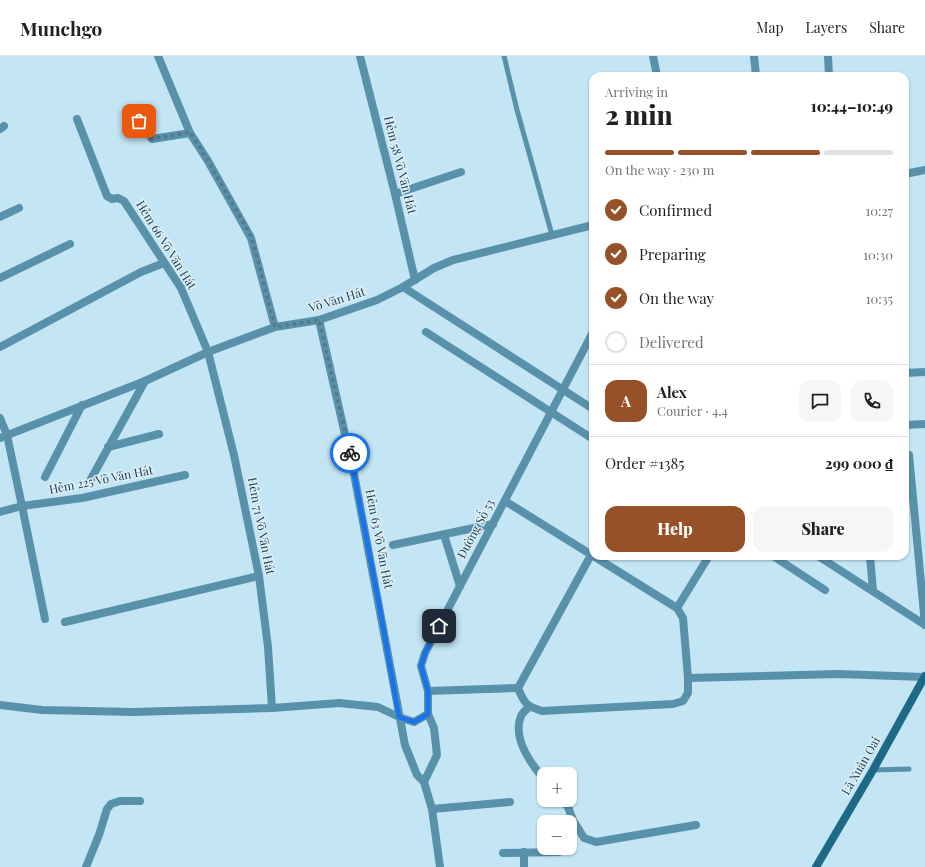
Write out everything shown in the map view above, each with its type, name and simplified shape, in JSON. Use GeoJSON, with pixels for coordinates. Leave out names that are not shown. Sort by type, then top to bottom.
{"type":"FeatureCollection","features":[{"type":"Feature","properties":{"kind":"main road","name":"Lã Xuân Oai"},"geometry":{"type":"LineString","coordinates":[[816,867],[924,676]]}},
{"type":"Feature","properties":{"kind":"street"},"geometry":{"type":"LineString","coordinates":[[158,56],[190,132],[252,238],[275,327]]}},
{"type":"Feature","properties":{"kind":"street","name":"Hẻm 58 Võ Văn Hát"},"geometry":{"type":"LineString","coordinates":[[360,56],[415,280]]}},
{"type":"Feature","properties":{"kind":"street"},"geometry":{"type":"LineString","coordinates":[[653,56],[656,72]]}},
{"type":"Feature","properties":{"kind":"street"},"geometry":{"type":"LineString","coordinates":[[754,56],[756,72]]}},
{"type":"Feature","properties":{"kind":"street"},"geometry":{"type":"LineString","coordinates":[[828,56],[829,72]]}},
{"type":"Feature","properties":{"kind":"street"},"geometry":{"type":"LineString","coordinates":[[133,112],[152,139],[190,132]]}},
{"type":"Feature","properties":{"kind":"street","name":"Hẻm 66 Võ Văn Hát"},"geometry":{"type":"LineString","coordinates":[[78,119],[107,196],[112,199],[118,198],[124,201],[181,288],[208,352]]}},
{"type":"Feature","properties":{"kind":"street"},"geometry":{"type":"LineString","coordinates":[[909,173],[925,170]]}},
{"type":"Feature","properties":{"kind":"street"},"geometry":{"type":"LineString","coordinates":[[395,194],[461,172]]}},
{"type":"Feature","properties":{"kind":"street"},"geometry":{"type":"LineString","coordinates":[[0,217],[19,208]]}},
{"type":"Feature","properties":{"kind":"street","name":"Võ Văn Hát"},"geometry":{"type":"LineString","coordinates":[[4,436],[145,381],[208,352],[275,327],[319,320],[377,300],[403,287],[434,268],[453,260],[589,226]]}},
{"type":"Feature","properties":{"kind":"street"},"geometry":{"type":"LineString","coordinates":[[0,278],[70,244]]}},
{"type":"Feature","properties":{"kind":"street"},"geometry":{"type":"LineString","coordinates":[[0,347],[141,272],[164,263]]}},
{"type":"Feature","properties":{"kind":"street"},"geometry":{"type":"LineString","coordinates":[[403,287],[589,406]]}},
{"type":"Feature","properties":{"kind":"street","name":"Hẻm 63 Võ Văn Hát"},"geometry":{"type":"LineString","coordinates":[[319,320],[354,474],[405,745],[418,775],[424,782],[432,809],[440,867]]}},
{"type":"Feature","properties":{"kind":"street"},"geometry":{"type":"LineString","coordinates":[[426,332],[589,436]]}},
{"type":"Feature","properties":{"kind":"street","name":"Đường Số 53"},"geometry":{"type":"LineString","coordinates":[[424,782],[437,755],[434,728],[428,714],[428,691],[421,666],[425,653],[589,340]]}},
{"type":"Feature","properties":{"kind":"street","name":"Hẻm 71 Võ Văn Hát"},"geometry":{"type":"LineString","coordinates":[[208,352],[234,456],[259,576],[268,647],[272,708]]}},
{"type":"Feature","properties":{"kind":"street"},"geometry":{"type":"LineString","coordinates":[[909,373],[925,372]]}},
{"type":"Feature","properties":{"kind":"street"},"geometry":{"type":"LineString","coordinates":[[91,479],[145,381]]}},
{"type":"Feature","properties":{"kind":"street"},"geometry":{"type":"LineString","coordinates":[[45,477],[82,405]]}},
{"type":"Feature","properties":{"kind":"street"},"geometry":{"type":"LineString","coordinates":[[0,418],[22,506],[45,619]]}},
{"type":"Feature","properties":{"kind":"street"},"geometry":{"type":"LineString","coordinates":[[909,425],[925,424]]}},
{"type":"Feature","properties":{"kind":"street"},"geometry":{"type":"LineString","coordinates":[[108,447],[159,434]]}},
{"type":"Feature","properties":{"kind":"street"},"geometry":{"type":"LineString","coordinates":[[909,455],[925,625]]}},
{"type":"Feature","properties":{"kind":"street","name":"Hẻm 225 Võ Văn Hát"},"geometry":{"type":"LineString","coordinates":[[0,512],[22,506],[82,498],[185,475]]}},
{"type":"Feature","properties":{"kind":"street"},"geometry":{"type":"LineString","coordinates":[[505,501],[589,554]]}},
{"type":"Feature","properties":{"kind":"street"},"geometry":{"type":"LineString","coordinates":[[394,545],[493,524]]}},
{"type":"Feature","properties":{"kind":"street"},"geometry":{"type":"LineString","coordinates":[[444,535],[460,586]]}},
{"type":"Feature","properties":{"kind":"street"},"geometry":{"type":"LineString","coordinates":[[518,688],[589,559]]}},
{"type":"Feature","properties":{"kind":"street"},"geometry":{"type":"LineString","coordinates":[[518,688],[529,707],[542,711],[673,704],[683,701],[688,693],[688,678],[683,618],[677,608],[599,560]]}},
{"type":"Feature","properties":{"kind":"street"},"geometry":{"type":"LineString","coordinates":[[677,608],[707,560]]}},
{"type":"Feature","properties":{"kind":"street"},"geometry":{"type":"LineString","coordinates":[[779,560],[825,590]]}},
{"type":"Feature","properties":{"kind":"street"},"geometry":{"type":"LineString","coordinates":[[824,560],[925,625]]}},
{"type":"Feature","properties":{"kind":"street"},"geometry":{"type":"LineString","coordinates":[[870,560],[873,591]]}},
{"type":"Feature","properties":{"kind":"street"},"geometry":{"type":"LineString","coordinates":[[65,622],[259,576]]}},
{"type":"Feature","properties":{"kind":"street"},"geometry":{"type":"LineString","coordinates":[[688,678],[838,674],[924,676]]}},
{"type":"Feature","properties":{"kind":"street"},"geometry":{"type":"LineString","coordinates":[[428,691],[518,688]]}},
{"type":"Feature","properties":{"kind":"street"},"geometry":{"type":"LineString","coordinates":[[0,705],[42,710],[133,712],[272,708],[339,703],[378,707],[414,722],[428,714]]}},
{"type":"Feature","properties":{"kind":"street"},"geometry":{"type":"LineString","coordinates":[[529,707],[521,715],[519,728],[521,744],[537,769]]}},
{"type":"Feature","properties":{"kind":"street"},"geometry":{"type":"LineString","coordinates":[[86,867],[99,835],[107,809],[111,804],[120,801],[140,801]]}},
{"type":"Feature","properties":{"kind":"street"},"geometry":{"type":"LineString","coordinates":[[432,809],[510,802]]}},
{"type":"Feature","properties":{"kind":"street"},"geometry":{"type":"LineString","coordinates":[[568,807],[573,820],[584,838],[596,842],[696,825]]}},
{"type":"Feature","properties":{"kind":"street"},"geometry":{"type":"LineString","coordinates":[[524,852],[524,867]]}},
{"type":"Feature","properties":{"kind":"street"},"geometry":{"type":"LineString","coordinates":[[503,853],[537,852]]}},
{"type":"Feature","properties":{"kind":"lane"},"geometry":{"type":"LineString","coordinates":[[504,56],[517,110],[552,235]]}},
{"type":"Feature","properties":{"kind":"lane"},"geometry":{"type":"LineString","coordinates":[[872,770],[909,769]]}},
{"type":"Feature","properties":{"kind":"way so far"},"geometry":{"type":"LineString","coordinates":[[139,121],[152,139],[190,132],[252,238],[275,327],[319,320],[350,453]]}},
{"type":"Feature","properties":{"kind":"route"},"geometry":{"type":"LineString","coordinates":[[350,453],[399,717],[414,722],[428,714],[428,691],[421,666],[425,653],[439,626]]}}]}
